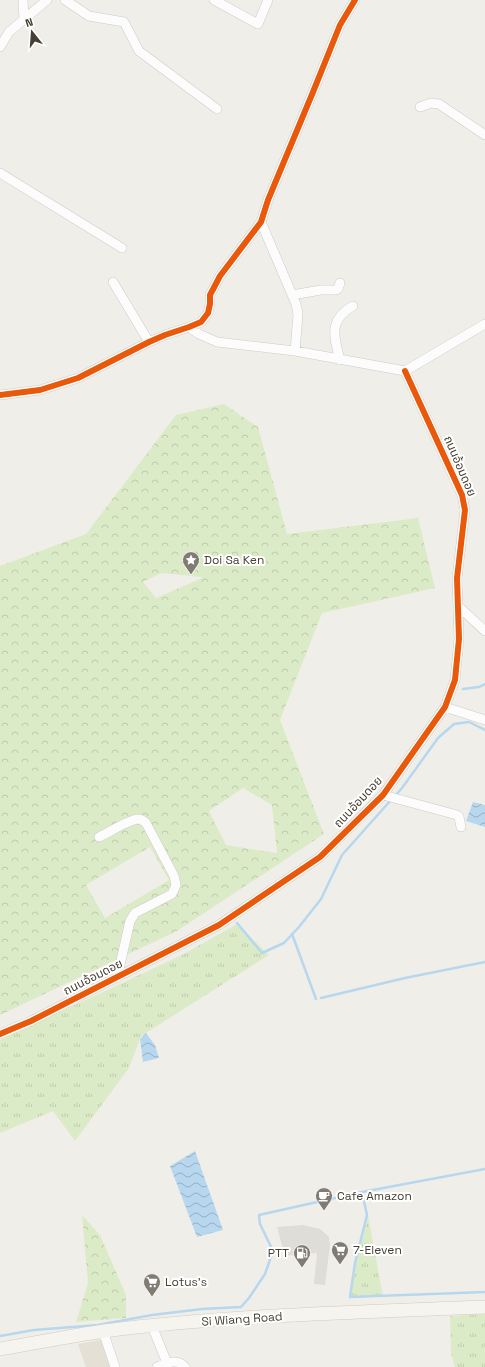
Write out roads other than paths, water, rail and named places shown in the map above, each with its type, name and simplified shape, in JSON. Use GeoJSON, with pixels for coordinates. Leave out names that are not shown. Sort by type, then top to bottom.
{"type":"FeatureCollection","features":[{"type":"Feature","properties":{"kind":"main road","name":"Si Wiang Road"},"geometry":{"type":"LineString","coordinates":[[0,1349],[103,1331],[152,1326],[255,1317],[485,1306]]}},
{"type":"Feature","properties":{"kind":"street"},"geometry":{"type":"LineString","coordinates":[[23,0],[24,19]]}},
{"type":"Feature","properties":{"kind":"street"},"geometry":{"type":"LineString","coordinates":[[0,47],[9,32],[47,0]]}},
{"type":"Feature","properties":{"kind":"street"},"geometry":{"type":"LineString","coordinates":[[65,0],[89,16],[124,22],[139,51],[217,109]]}},
{"type":"Feature","properties":{"kind":"street"},"geometry":{"type":"LineString","coordinates":[[214,0],[258,24],[268,0]]}},
{"type":"Feature","properties":{"kind":"street"},"geometry":{"type":"LineString","coordinates":[[0,395],[40,390],[78,378],[165,334],[201,322],[208,313],[210,295],[220,276],[261,222],[268,200],[314,92],[340,25],[353,3],[343,0]]}},
{"type":"Feature","properties":{"kind":"street"},"geometry":{"type":"LineString","coordinates":[[420,106],[431,103],[439,104],[485,135]]}},
{"type":"Feature","properties":{"kind":"street"},"geometry":{"type":"LineString","coordinates":[[0,173],[122,248]]}},
{"type":"Feature","properties":{"kind":"street"},"geometry":{"type":"LineString","coordinates":[[261,222],[292,295],[298,314],[295,351]]}},
{"type":"Feature","properties":{"kind":"street"},"geometry":{"type":"LineString","coordinates":[[113,282],[149,342]]}},
{"type":"Feature","properties":{"kind":"street"},"geometry":{"type":"LineString","coordinates":[[292,295],[321,290],[336,290],[338,289],[340,283]]}},
{"type":"Feature","properties":{"kind":"street"},"geometry":{"type":"LineString","coordinates":[[340,360],[335,325],[343,314],[353,306]]}},
{"type":"Feature","properties":{"kind":"street"},"geometry":{"type":"LineString","coordinates":[[189,327],[199,334],[217,342],[295,351],[405,371],[485,324]]}},
{"type":"Feature","properties":{"kind":"street","name":"ถนนอ้อมดอย"},"geometry":{"type":"LineString","coordinates":[[0,1034],[31,1021],[219,925],[320,857],[383,795],[445,707],[455,680],[459,639],[457,578],[465,510],[462,495],[405,371]]}},
{"type":"Feature","properties":{"kind":"street"},"geometry":{"type":"LineString","coordinates":[[458,606],[485,631]]}},
{"type":"Feature","properties":{"kind":"street"},"geometry":{"type":"LineString","coordinates":[[445,707],[485,720]]}},
{"type":"Feature","properties":{"kind":"street"},"geometry":{"type":"LineString","coordinates":[[383,795],[457,815],[459,817],[461,827]]}},
{"type":"Feature","properties":{"kind":"street"},"geometry":{"type":"LineString","coordinates":[[99,837],[131,821],[138,819],[142,820],[146,823],[174,876],[176,885],[172,894],[135,913],[130,921],[117,978]]}},
{"type":"Feature","properties":{"kind":"street"},"geometry":{"type":"LineString","coordinates":[[152,1326],[167,1363]]}},
{"type":"Feature","properties":{"kind":"street"},"geometry":{"type":"LineString","coordinates":[[103,1331],[115,1367]]}},
{"type":"Feature","properties":{"kind":"street"},"geometry":{"type":"LineString","coordinates":[[157,1367],[178,1361],[185,1367]]}},
{"type":"Feature","properties":{"kind":"water"},"geometry":{"type":"Polygon","coordinates":[[[473,802],[485,805],[485,827],[466,821],[473,802]]]}},
{"type":"Feature","properties":{"kind":"water"},"geometry":{"type":"Polygon","coordinates":[[[146,1033],[155,1045],[159,1058],[143,1062],[140,1039],[146,1033]]]}},
{"type":"Feature","properties":{"kind":"water"},"geometry":{"type":"Polygon","coordinates":[[[195,1151],[223,1230],[197,1237],[170,1166],[195,1151]]]}},
{"type":"Feature","properties":{"kind":"waterway"},"geometry":{"type":"LineString","coordinates":[[463,689],[479,687],[485,684]]}},
{"type":"Feature","properties":{"kind":"waterway"},"geometry":{"type":"LineString","coordinates":[[395,796],[438,738],[454,724],[469,722],[485,730]]}},
{"type":"Feature","properties":{"kind":"waterway"},"geometry":{"type":"LineString","coordinates":[[237,923],[262,953],[284,943],[321,899],[342,855],[391,800]]}},
{"type":"Feature","properties":{"kind":"waterway"},"geometry":{"type":"LineString","coordinates":[[292,934],[316,999]]}},
{"type":"Feature","properties":{"kind":"waterway"},"geometry":{"type":"LineString","coordinates":[[321,998],[405,978],[485,962]]}},
{"type":"Feature","properties":{"kind":"waterway"},"geometry":{"type":"LineString","coordinates":[[485,1169],[362,1192],[367,1215],[355,1263],[350,1297],[485,1292]]}},
{"type":"Feature","properties":{"kind":"waterway"},"geometry":{"type":"LineString","coordinates":[[0,1336],[34,1330],[98,1325],[152,1315],[202,1309],[241,1307],[265,1274],[273,1251],[260,1224],[259,1215],[362,1192]]}},
{"type":"Feature","properties":{"kind":"place","name":"Doi Sa Ken"},"geometry":{"type":"Point","coordinates":[191,575]}},
{"type":"Feature","properties":{"kind":"place","name":"Cafe Amazon"},"geometry":{"type":"Point","coordinates":[324,1211]}},
{"type":"Feature","properties":{"kind":"place","name":"7-Eleven"},"geometry":{"type":"Point","coordinates":[340,1265]}},
{"type":"Feature","properties":{"kind":"place","name":"PTT"},"geometry":{"type":"Point","coordinates":[302,1268]}},
{"type":"Feature","properties":{"kind":"place","name":"Lotus's"},"geometry":{"type":"Point","coordinates":[152,1297]}}]}
